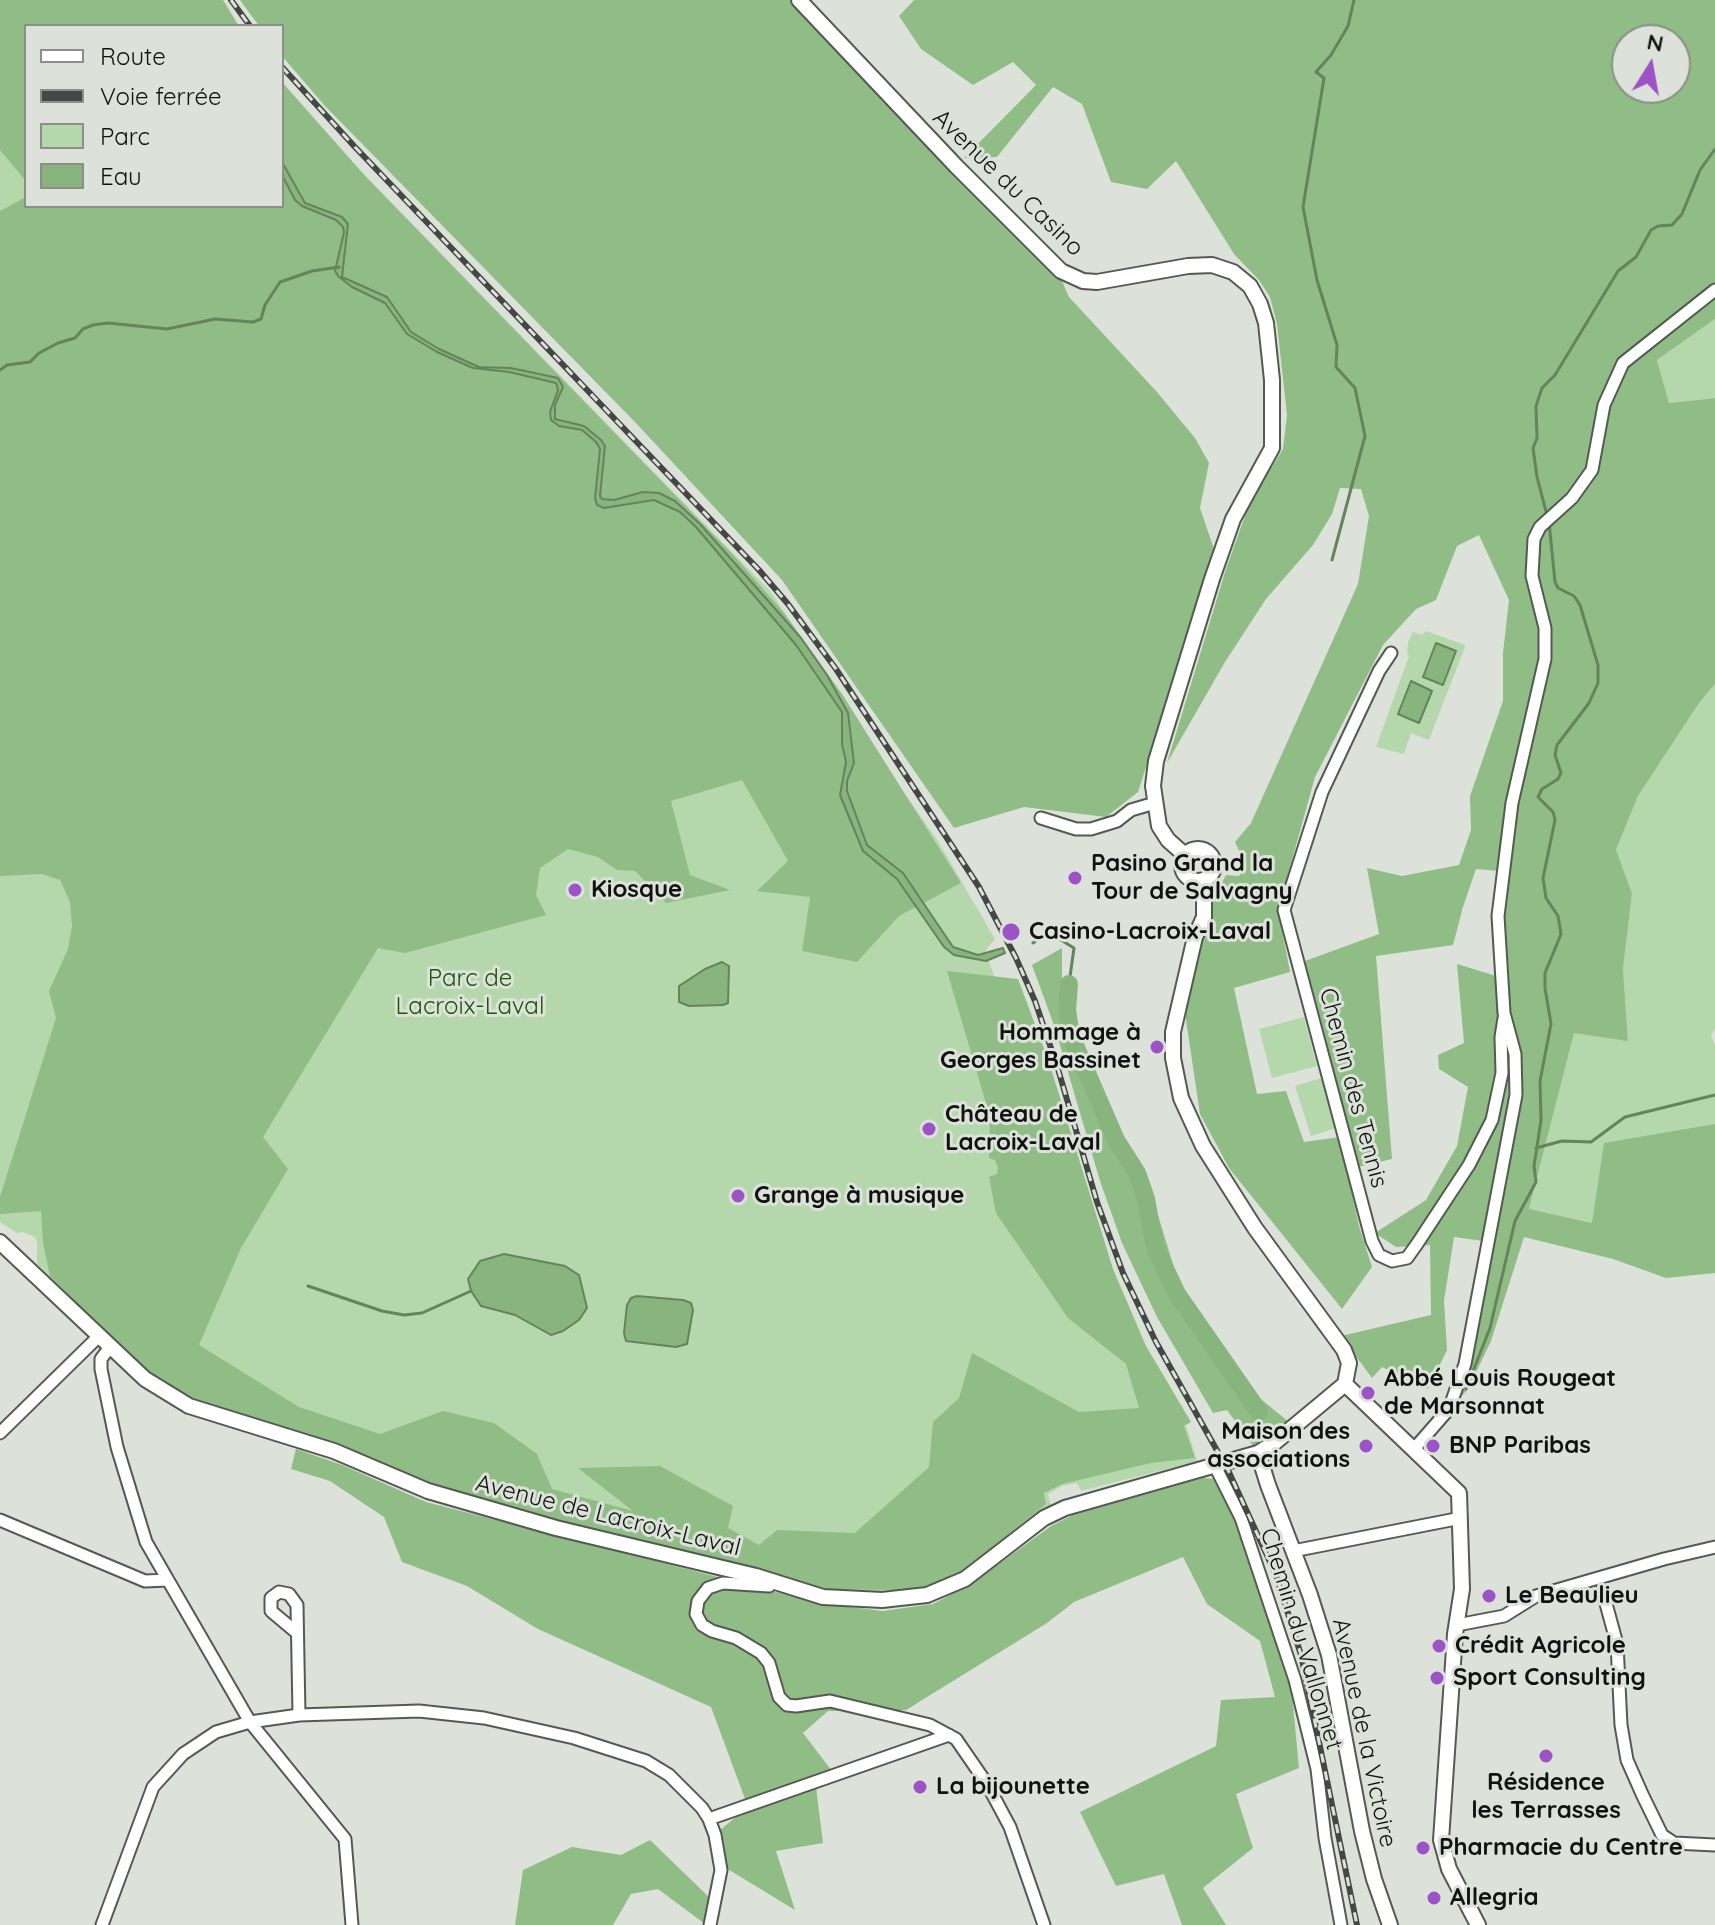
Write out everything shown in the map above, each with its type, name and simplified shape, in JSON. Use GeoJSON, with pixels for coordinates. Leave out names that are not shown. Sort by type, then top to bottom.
{"type":"FeatureCollection","features":[{"type":"Feature","properties":{"kind":"street","name":"Avenue du Casino"},"geometry":{"type":"LineString","coordinates":[[799,0],[956,166],[1061,271],[1083,281],[1097,282],[1188,266],[1212,265],[1233,272],[1250,286],[1260,304],[1266,323],[1272,380],[1272,448],[1233,519],[1212,579],[1156,761],[1153,786],[1157,809]]}},
{"type":"Feature","properties":{"kind":"street"},"geometry":{"type":"LineString","coordinates":[[1414,1449],[1449,1409],[1466,1356],[1516,1095],[1515,1054],[1504,1013],[1498,916],[1512,803],[1541,685],[1546,649],[1545,628],[1531,565],[1532,550],[1539,528],[1572,498],[1592,470],[1604,405],[1623,363],[1715,290]]}},
{"type":"Feature","properties":{"kind":"street","name":"Chemin des Tennis"},"geometry":{"type":"LineString","coordinates":[[1391,653],[1379,671],[1322,792],[1284,912],[1372,1241],[1379,1255],[1392,1261],[1407,1258],[1469,1165],[1492,1120],[1502,1073],[1504,1013]]}},
{"type":"Feature","properties":{"kind":"street"},"geometry":{"type":"LineString","coordinates":[[1041,818],[1076,829],[1091,829],[1117,821],[1131,810],[1157,809],[1191,853]]}},
{"type":"Feature","properties":{"kind":"street"},"geometry":{"type":"LineString","coordinates":[[1191,853],[1205,851],[1214,861],[1211,875],[1199,880]]}},
{"type":"Feature","properties":{"kind":"street"},"geometry":{"type":"LineString","coordinates":[[1191,853],[1184,871],[1199,880]]}},
{"type":"Feature","properties":{"kind":"street"},"geometry":{"type":"LineString","coordinates":[[1199,880],[1204,917],[1195,937],[1175,1016],[1173,1058],[1181,1098],[1191,1123],[1255,1228],[1344,1350],[1349,1363],[1345,1384],[1274,1443],[1253,1455]]}},
{"type":"Feature","properties":{"kind":"street","name":"Avenue de Lacroix-Laval"},"geometry":{"type":"LineString","coordinates":[[0,1242],[145,1379],[189,1406],[334,1451],[428,1491],[556,1528],[823,1597],[882,1600],[927,1595],[965,1579],[1044,1518],[1065,1508],[1253,1455]]}},
{"type":"Feature","properties":{"kind":"street"},"geometry":{"type":"LineString","coordinates":[[0,1433],[99,1336]]}},
{"type":"Feature","properties":{"kind":"street"},"geometry":{"type":"LineString","coordinates":[[110,1347],[101,1359],[101,1369],[117,1447],[146,1542],[250,1722],[345,1839],[352,1925]]}},
{"type":"Feature","properties":{"kind":"street"},"geometry":{"type":"LineString","coordinates":[[1345,1384],[1459,1493],[1463,1566],[1441,1840],[1449,1869],[1478,1925]]}},
{"type":"Feature","properties":{"kind":"street","name":"Avenue de la Victoire"},"geometry":{"type":"LineString","coordinates":[[1253,1455],[1293,1551],[1329,1655],[1362,1831],[1390,1925]]}},
{"type":"Feature","properties":{"kind":"street","name":"Chemin du Vallonnet"},"geometry":{"type":"LineString","coordinates":[[1215,1466],[1241,1518],[1295,1680],[1317,1769],[1325,1838],[1341,1925]]}},
{"type":"Feature","properties":{"kind":"street"},"geometry":{"type":"LineString","coordinates":[[1293,1551],[1461,1518]]}},
{"type":"Feature","properties":{"kind":"street"},"geometry":{"type":"LineString","coordinates":[[0,1520],[145,1581],[167,1580]]}},
{"type":"Feature","properties":{"kind":"street"},"geometry":{"type":"LineString","coordinates":[[1457,1625],[1504,1616],[1536,1596],[1555,1590],[1715,1547]]}},
{"type":"Feature","properties":{"kind":"street"},"geometry":{"type":"LineString","coordinates":[[770,1581],[769,1586],[723,1583],[708,1588],[698,1601],[696,1614],[702,1625],[736,1638],[761,1653],[772,1670],[779,1697],[787,1705],[830,1701],[930,1725],[949,1735],[963,1748],[987,1784],[1010,1827],[1044,1925]]}},
{"type":"Feature","properties":{"kind":"street"},"geometry":{"type":"LineString","coordinates":[[1602,1589],[1617,1644],[1618,1694],[1625,1748],[1647,1804],[1662,1835],[1674,1843],[1715,1845]]}},
{"type":"Feature","properties":{"kind":"street"},"geometry":{"type":"LineString","coordinates":[[296,1632],[299,1715]]}},
{"type":"Feature","properties":{"kind":"street"},"geometry":{"type":"LineString","coordinates":[[102,1925],[153,1787],[183,1754],[216,1732],[250,1722],[299,1715],[419,1711],[484,1718],[574,1738],[646,1761],[669,1775],[709,1819],[721,1870],[710,1925]]}},
{"type":"Feature","properties":{"kind":"street"},"geometry":{"type":"LineString","coordinates":[[709,1819],[949,1735]]}},
{"type":"Feature","properties":{"kind":"green space","name":"Parc de Lacroix-Laval"},"geometry":{"type":"Polygon","coordinates":[[[0,0],[24,24],[24,208],[284,208],[284,92],[770,591],[827,675],[848,713],[938,841],[995,939],[985,951],[1136,1358],[1187,1428],[1197,1461],[1081,1491],[1077,1483],[1062,1486],[1048,1494],[1051,1506],[961,1574],[935,1586],[907,1593],[828,1591],[518,1511],[416,1481],[153,1376],[37,1264],[35,1237],[17,1233],[0,1222],[0,0]]]}},
{"type":"Feature","properties":{"kind":"green space"},"geometry":{"type":"Polygon","coordinates":[[[1715,319],[1715,398],[1669,403],[1657,360],[1715,319]]]}},
{"type":"Feature","properties":{"kind":"green space"},"geometry":{"type":"Polygon","coordinates":[[[1426,631],[1465,645],[1429,740],[1411,733],[1404,754],[1376,747],[1409,656],[1408,642],[1413,632],[1422,635],[1426,631]]]}},
{"type":"Feature","properties":{"kind":"green space"},"geometry":{"type":"Polygon","coordinates":[[[1715,684],[1715,1028],[1711,1036],[1715,1045],[1715,1124],[1676,1132],[1593,1223],[1529,1210],[1574,1032],[1628,1040],[1623,969],[1632,893],[1616,850],[1638,796],[1699,703],[1715,684]]]}},
{"type":"Feature","properties":{"kind":"green space"},"geometry":{"type":"Polygon","coordinates":[[[1304,1017],[1317,1066],[1272,1078],[1259,1029],[1304,1017]]]}},
{"type":"Feature","properties":{"kind":"green space"},"geometry":{"type":"Polygon","coordinates":[[[1322,1078],[1336,1128],[1311,1136],[1295,1086],[1322,1078]]]}},
{"type":"Feature","properties":{"kind":"shaded area"},"geometry":{"type":"Polygon","coordinates":[[[0,0],[223,0],[238,24],[24,24],[24,179],[0,150],[0,0]]]}},
{"type":"Feature","properties":{"kind":"shaded area"},"geometry":{"type":"Polygon","coordinates":[[[240,0],[791,0],[833,48],[1061,279],[1069,297],[1157,392],[1195,438],[1209,463],[1200,508],[1215,552],[1138,792],[1106,817],[1024,807],[954,828],[782,580],[634,421],[325,106],[284,58],[284,24],[258,24],[240,0]]]}},
{"type":"Feature","properties":{"kind":"shaded area"},"geometry":{"type":"Polygon","coordinates":[[[914,0],[1715,0],[1715,319],[1657,360],[1669,403],[1715,398],[1715,684],[1699,703],[1638,796],[1616,850],[1632,893],[1623,969],[1628,1041],[1574,1033],[1529,1209],[1592,1223],[1604,1143],[1715,1124],[1715,1273],[1666,1278],[1613,1259],[1524,1237],[1491,1341],[1468,1389],[1454,1405],[1491,1242],[1454,1237],[1444,1301],[1447,1350],[1428,1389],[1382,1367],[1372,1378],[1341,1336],[1431,1315],[1430,1245],[1396,1247],[1375,1233],[1426,1200],[1457,1146],[1468,1087],[1439,1069],[1438,1055],[1464,1043],[1457,964],[1506,979],[1503,918],[1510,872],[1476,869],[1453,945],[1376,956],[1392,1159],[1358,1167],[1305,961],[1379,934],[1367,868],[1402,876],[1459,865],[1471,830],[1470,796],[1503,701],[1503,653],[1509,600],[1479,535],[1457,546],[1436,600],[1416,609],[1383,645],[1315,777],[1278,910],[1290,972],[1234,988],[1257,1094],[1286,1091],[1304,1142],[1340,1137],[1359,1226],[1372,1267],[1342,1309],[1229,1168],[1200,1114],[1183,1000],[1209,908],[1226,875],[1239,876],[1242,870],[1241,855],[1235,842],[1251,823],[1358,584],[1369,516],[1361,489],[1340,488],[1332,514],[1313,545],[1266,599],[1225,662],[1167,763],[1226,569],[1250,502],[1283,449],[1287,415],[1277,324],[1270,297],[1259,280],[1234,254],[1176,161],[1147,189],[1111,182],[1082,104],[1053,87],[997,157],[964,158],[1036,85],[1013,62],[973,85],[921,49],[899,16],[914,0]]]}},
{"type":"Feature","properties":{"kind":"shaded area","name":"Parc de Lacroix-Laval"},"geometry":{"type":"Polygon","coordinates":[[[284,84],[367,178],[735,557],[784,613],[842,694],[961,883],[899,916],[857,962],[802,951],[810,897],[757,891],[788,861],[742,780],[671,801],[690,875],[730,890],[666,903],[635,871],[617,870],[598,857],[568,849],[540,868],[536,895],[546,915],[405,953],[378,948],[263,1137],[288,1169],[241,1248],[199,1345],[299,1407],[380,1434],[443,1411],[494,1423],[537,1454],[552,1489],[633,1511],[578,1468],[660,1466],[733,1506],[728,1528],[759,1545],[777,1530],[855,1533],[929,1467],[933,1422],[959,1398],[972,1353],[1079,1412],[1139,1408],[1126,1364],[1068,1318],[996,1213],[989,1177],[997,1174],[998,1168],[995,1160],[989,1158],[990,1117],[947,971],[1018,979],[1048,1059],[1113,1269],[1146,1346],[1191,1422],[1184,1426],[1195,1458],[1151,1463],[1062,1484],[1044,1493],[1046,1504],[960,1573],[935,1584],[906,1590],[828,1589],[410,1482],[186,1401],[155,1383],[50,1276],[43,1243],[41,1211],[0,1214],[0,1197],[56,1018],[49,991],[68,949],[72,926],[70,902],[60,880],[42,874],[0,876],[0,211],[24,198],[24,208],[284,208],[284,84]]]}},
{"type":"Feature","properties":{"kind":"shaded area"},"geometry":{"type":"Polygon","coordinates":[[[1062,948],[1062,1028],[1116,1148],[1153,1199],[1183,1297],[1246,1387],[1289,1422],[1253,1446],[1227,1410],[1213,1413],[1157,1317],[1122,1243],[1100,1181],[1055,1028],[1032,965],[1062,948]]]}},
{"type":"Feature","properties":{"kind":"shaded area"},"geometry":{"type":"Polygon","coordinates":[[[296,1449],[342,1465],[426,1502],[776,1592],[827,1604],[883,1611],[933,1604],[973,1583],[1051,1526],[1073,1515],[1203,1478],[1217,1479],[1243,1538],[1291,1684],[1299,1768],[1236,1794],[1253,1848],[1203,1888],[1226,1925],[1182,1925],[1164,1874],[1116,1886],[1080,1812],[1216,1746],[1221,1700],[1275,1697],[1260,1641],[1207,1604],[1183,1557],[1074,1602],[1047,1623],[906,1710],[828,1711],[803,1733],[832,1771],[815,1779],[823,1843],[776,1851],[795,1910],[726,1868],[719,1831],[748,1807],[711,1707],[538,1629],[467,1586],[402,1562],[384,1517],[330,1481],[291,1469],[296,1449]]]}},
{"type":"Feature","properties":{"kind":"shaded area"},"geometry":{"type":"Polygon","coordinates":[[[650,1840],[713,1901],[705,1924],[658,1889],[631,1894],[613,1925],[515,1925],[523,1870],[572,1847],[621,1855],[650,1840]]]}},
{"type":"Feature","properties":{"kind":"water"},"geometry":{"type":"Polygon","coordinates":[[[284,166],[305,203],[342,217],[348,224],[342,277],[387,297],[411,332],[479,367],[511,368],[558,378],[563,387],[555,405],[555,419],[584,426],[605,446],[602,499],[614,500],[643,492],[659,493],[675,501],[700,524],[801,638],[848,713],[854,763],[847,781],[847,791],[867,845],[903,873],[953,947],[978,955],[1003,948],[1005,953],[986,961],[954,955],[944,947],[897,879],[863,851],[840,795],[846,762],[842,744],[842,712],[796,645],[696,527],[680,512],[654,500],[604,508],[597,505],[600,449],[582,430],[559,426],[551,420],[550,412],[558,390],[556,383],[509,372],[473,368],[407,334],[385,303],[352,287],[335,271],[343,227],[336,220],[295,200],[284,179],[284,166]]]}},
{"type":"Feature","properties":{"kind":"water"},"geometry":{"type":"Polygon","coordinates":[[[1436,643],[1456,651],[1443,685],[1423,677],[1436,643]]]}},
{"type":"Feature","properties":{"kind":"water"},"geometry":{"type":"Polygon","coordinates":[[[1411,681],[1432,691],[1419,723],[1398,714],[1411,681]]]}},
{"type":"Feature","properties":{"kind":"water"},"geometry":{"type":"Polygon","coordinates":[[[722,962],[729,966],[728,1003],[689,1006],[679,1002],[679,986],[722,962]]]}},
{"type":"Feature","properties":{"kind":"water"},"geometry":{"type":"Polygon","coordinates":[[[504,1254],[565,1266],[579,1275],[587,1308],[579,1320],[551,1335],[515,1315],[481,1306],[471,1291],[468,1279],[480,1261],[504,1254]]]}},
{"type":"Feature","properties":{"kind":"water"},"geometry":{"type":"Polygon","coordinates":[[[637,1296],[691,1303],[693,1310],[687,1344],[676,1347],[626,1341],[627,1305],[631,1298],[637,1296]]]}},
{"type":"Feature","properties":{"kind":"waterway"},"geometry":{"type":"LineString","coordinates":[[1332,560],[1365,436],[1355,388],[1336,367],[1337,345],[1317,280],[1303,207],[1324,78],[1316,72],[1331,55],[1348,26],[1354,0]]}},
{"type":"Feature","properties":{"kind":"waterway"},"geometry":{"type":"LineString","coordinates":[[1547,515],[1533,448],[1537,438],[1536,406],[1542,388],[1555,375],[1618,271],[1636,257],[1651,230],[1672,225],[1682,214],[1700,170],[1715,149]]}},
{"type":"Feature","properties":{"kind":"waterway"},"geometry":{"type":"LineString","coordinates":[[0,370],[7,365],[30,362],[39,353],[75,338],[83,329],[93,325],[108,323],[167,329],[215,319],[253,322],[261,319],[265,305],[280,282],[312,271],[339,267]]}},
{"type":"Feature","properties":{"kind":"waterway"},"geometry":{"type":"LineString","coordinates":[[1466,1389],[1490,1328],[1515,1221],[1536,1182],[1534,1166],[1541,1120],[1540,1081],[1551,1024],[1545,973],[1561,934],[1558,916],[1546,898],[1543,878],[1555,820],[1553,812],[1538,797],[1542,789],[1558,779],[1561,773],[1555,755],[1557,745],[1589,703],[1598,683],[1598,665],[1580,605],[1574,596],[1558,588],[1555,582],[1549,522]]}},
{"type":"Feature","properties":{"kind":"waterway"},"geometry":{"type":"LineString","coordinates":[[1033,943],[1043,936],[1049,936],[1074,948],[1069,984]]}},
{"type":"Feature","properties":{"kind":"waterway"},"geometry":{"type":"LineString","coordinates":[[1069,984],[1067,1010],[1071,1036],[1116,1140],[1137,1173],[1146,1199],[1155,1247],[1177,1294],[1259,1412]]}},
{"type":"Feature","properties":{"kind":"waterway"},"geometry":{"type":"LineString","coordinates":[[1536,1148],[1562,1141],[1591,1142],[1625,1117],[1715,1095]]}},
{"type":"Feature","properties":{"kind":"waterway"},"geometry":{"type":"LineString","coordinates":[[308,1286],[382,1311],[404,1315],[422,1313],[471,1291]]}},
{"type":"Feature","properties":{"kind":"railway"},"geometry":{"type":"LineString","coordinates":[[231,0],[249,24]]}},
{"type":"Feature","properties":{"kind":"railway"},"geometry":{"type":"LineString","coordinates":[[284,69],[788,604],[836,669],[979,887],[1035,1001],[1097,1202],[1123,1273],[1156,1342],[1228,1470],[1276,1575],[1301,1655],[1357,1925]]}},
{"type":"Feature","properties":{"kind":"place","name":"Pasino Grand la Tour de Salvagny"},"geometry":{"type":"Point","coordinates":[1075,878]}},
{"type":"Feature","properties":{"kind":"place","name":"Kiosque"},"geometry":{"type":"Point","coordinates":[575,890]}},
{"type":"Feature","properties":{"kind":"place","name":"Casino-Lacroix-Laval"},"geometry":{"type":"Point","coordinates":[1011,932]}},
{"type":"Feature","properties":{"kind":"place","name":"Hommage à Georges Bassinet"},"geometry":{"type":"Point","coordinates":[1157,1047]}},
{"type":"Feature","properties":{"kind":"place","name":"Château de Lacroix-Laval"},"geometry":{"type":"Point","coordinates":[929,1129]}},
{"type":"Feature","properties":{"kind":"place","name":"Grange à musique"},"geometry":{"type":"Point","coordinates":[738,1196]}},
{"type":"Feature","properties":{"kind":"place","name":"Abbé Louis Rougeat de Marsonnat"},"geometry":{"type":"Point","coordinates":[1368,1393]}},
{"type":"Feature","properties":{"kind":"place","name":"Maison des associations"},"geometry":{"type":"Point","coordinates":[1366,1446]}},
{"type":"Feature","properties":{"kind":"place","name":"BNP Paribas"},"geometry":{"type":"Point","coordinates":[1433,1446]}},
{"type":"Feature","properties":{"kind":"place","name":"Le Beaulieu"},"geometry":{"type":"Point","coordinates":[1489,1596]}},
{"type":"Feature","properties":{"kind":"place","name":"Crédit Agricole"},"geometry":{"type":"Point","coordinates":[1439,1646]}},
{"type":"Feature","properties":{"kind":"place","name":"Sport Consulting"},"geometry":{"type":"Point","coordinates":[1437,1678]}},
{"type":"Feature","properties":{"kind":"place","name":"Résidence les Terrasses"},"geometry":{"type":"Point","coordinates":[1546,1756]}},
{"type":"Feature","properties":{"kind":"place","name":"La bijounette"},"geometry":{"type":"Point","coordinates":[920,1787]}},
{"type":"Feature","properties":{"kind":"place","name":"Pharmacie du Centre"},"geometry":{"type":"Point","coordinates":[1423,1848]}},
{"type":"Feature","properties":{"kind":"place","name":"Allegria"},"geometry":{"type":"Point","coordinates":[1434,1898]}}]}
